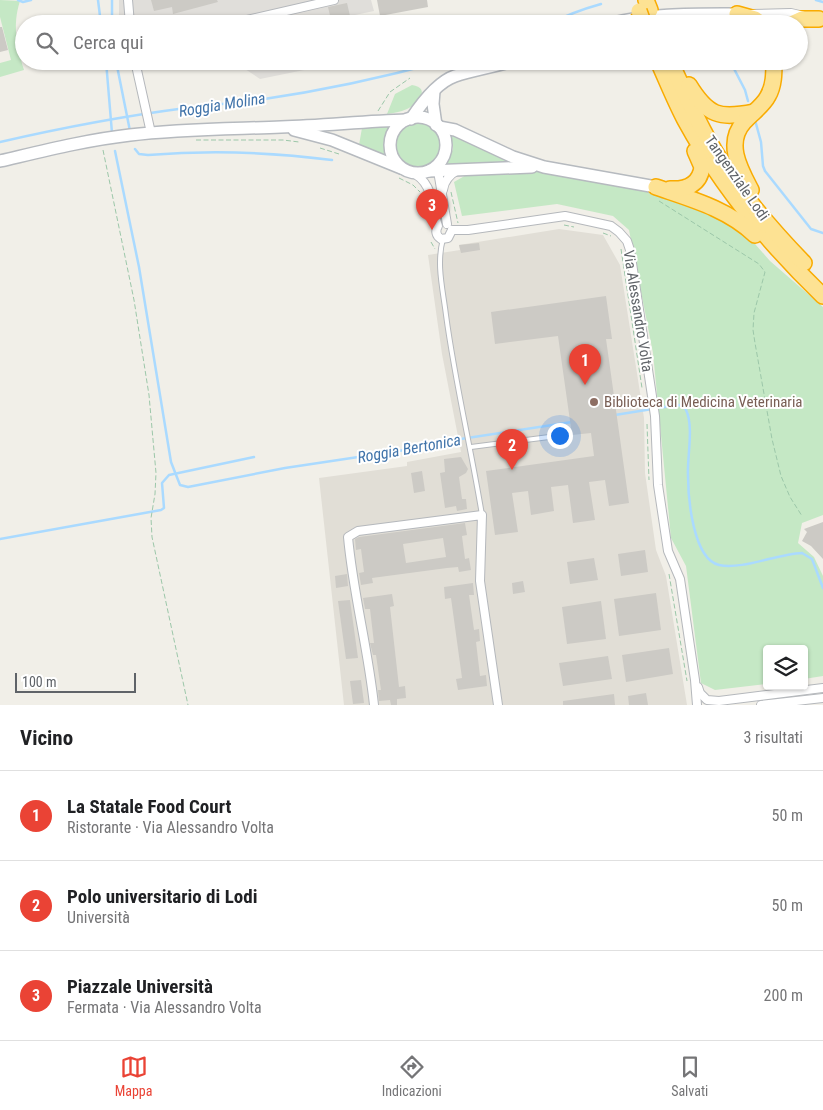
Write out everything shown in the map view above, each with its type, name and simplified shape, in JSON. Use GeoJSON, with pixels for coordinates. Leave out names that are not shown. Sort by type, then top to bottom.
{"type":"FeatureCollection","features":[{"type":"Feature","properties":{"kind":"highway"},"geometry":{"type":"LineString","coordinates":[[808,19],[821,20]]}},
{"type":"Feature","properties":{"kind":"highway"},"geometry":{"type":"LineString","coordinates":[[662,70],[685,120],[714,168],[742,208],[780,253],[823,296]]}},
{"type":"Feature","properties":{"kind":"highway","name":"Tangenziale Lodi"},"geometry":{"type":"LineString","coordinates":[[674,70],[704,132],[734,180],[771,227],[823,282]]}},
{"type":"Feature","properties":{"kind":"highway"},"geometry":{"type":"LineString","coordinates":[[681,70],[705,107],[718,114],[732,116],[754,112]]}},
{"type":"Feature","properties":{"kind":"highway"},"geometry":{"type":"LineString","coordinates":[[771,227],[737,161],[734,141],[737,130],[768,96],[774,70]]}},
{"type":"Feature","properties":{"kind":"highway"},"geometry":{"type":"LineString","coordinates":[[654,187],[680,190],[688,188],[700,176],[701,163],[688,138],[685,120]]}},
{"type":"Feature","properties":{"kind":"highway"},"geometry":{"type":"LineString","coordinates":[[654,187],[704,204],[734,218],[755,234],[781,263],[806,280]]}},
{"type":"Feature","properties":{"kind":"main road"},"geometry":{"type":"LineString","coordinates":[[687,15],[737,14]]}},
{"type":"Feature","properties":{"kind":"main road"},"geometry":{"type":"LineString","coordinates":[[402,172],[391,153],[390,143],[398,126],[408,120],[434,91],[454,76],[477,70]]}},
{"type":"Feature","properties":{"kind":"main road"},"geometry":{"type":"LineString","coordinates":[[434,91],[433,104],[437,126]]}},
{"type":"Feature","properties":{"kind":"main road"},"geometry":{"type":"LineString","coordinates":[[0,161],[100,139],[151,133],[424,118],[437,126],[444,134],[445,152],[436,168]]}},
{"type":"Feature","properties":{"kind":"main road"},"geometry":{"type":"LineString","coordinates":[[437,126],[454,130],[513,157],[544,167],[654,187]]}},
{"type":"Feature","properties":{"kind":"main road"},"geometry":{"type":"LineString","coordinates":[[282,127],[332,140],[402,172],[419,173],[436,168],[458,170],[544,167]]}},
{"type":"Feature","properties":{"kind":"street"},"geometry":{"type":"LineString","coordinates":[[128,0],[129,15]]}},
{"type":"Feature","properties":{"kind":"street"},"geometry":{"type":"LineString","coordinates":[[268,15],[334,0]]}},
{"type":"Feature","properties":{"kind":"street"},"geometry":{"type":"LineString","coordinates":[[737,14],[791,13],[800,15]]}},
{"type":"Feature","properties":{"kind":"street"},"geometry":{"type":"LineString","coordinates":[[808,17],[821,20]]}},
{"type":"Feature","properties":{"kind":"street"},"geometry":{"type":"LineString","coordinates":[[137,70],[151,133]]}},
{"type":"Feature","properties":{"kind":"street"},"geometry":{"type":"LineString","coordinates":[[402,172],[417,175],[425,182],[438,226],[436,229],[437,235],[443,239],[450,236],[452,230],[447,224],[436,168]]}},
{"type":"Feature","properties":{"kind":"street"},"geometry":{"type":"LineString","coordinates":[[442,192],[443,186],[450,174],[458,170]]}},
{"type":"Feature","properties":{"kind":"street","name":"Via Alessandro Volta"},"geometry":{"type":"LineString","coordinates":[[452,230],[468,230],[565,216],[611,226],[620,232],[626,241],[630,250],[655,416],[658,486],[668,551],[680,579],[697,705]]}},
{"type":"Feature","properties":{"kind":"street"},"geometry":{"type":"LineString","coordinates":[[438,226],[440,224],[447,224]]}},
{"type":"Feature","properties":{"kind":"street"},"geometry":{"type":"LineString","coordinates":[[374,705],[350,566],[348,537],[358,531],[482,515],[480,581],[498,705]]}},
{"type":"Feature","properties":{"kind":"street"},"geometry":{"type":"LineString","coordinates":[[695,680],[703,696],[712,700],[823,688]]}},
{"type":"Feature","properties":{"kind":"street"},"geometry":{"type":"LineString","coordinates":[[761,705],[823,698]]}},
{"type":"Feature","properties":{"kind":"lane"},"geometry":{"type":"LineString","coordinates":[[443,239],[440,267],[452,358],[482,515]]}},
{"type":"Feature","properties":{"kind":"lane"},"geometry":{"type":"LineString","coordinates":[[470,445],[557,436]]}},
{"type":"Feature","properties":{"kind":"path"},"geometry":{"type":"LineString","coordinates":[[100,139],[134,300],[149,395],[156,473],[151,518],[152,537],[188,705]]}},
{"type":"Feature","properties":{"kind":"path"},"geometry":{"type":"LineString","coordinates":[[188,140],[283,140],[302,143]]}},
{"type":"Feature","properties":{"kind":"path"},"geometry":{"type":"LineString","coordinates":[[316,146],[339,154]]}},
{"type":"Feature","properties":{"kind":"path"},"geometry":{"type":"LineString","coordinates":[[402,172],[423,197],[430,194]]}},
{"type":"Feature","properties":{"kind":"path"},"geometry":{"type":"LineString","coordinates":[[654,187],[655,195],[661,203],[759,264],[765,272],[754,313],[753,330],[772,439],[779,468],[790,497],[802,516]]}},
{"type":"Feature","properties":{"kind":"path"},"geometry":{"type":"LineString","coordinates":[[442,192],[451,191],[458,223],[467,225],[468,230]]}},
{"type":"Feature","properties":{"kind":"path"},"geometry":{"type":"LineString","coordinates":[[560,224],[579,228]]}},
{"type":"Feature","properties":{"kind":"path"},"geometry":{"type":"LineString","coordinates":[[603,233],[616,241]]}},
{"type":"Feature","properties":{"kind":"path"},"geometry":{"type":"LineString","coordinates":[[620,247],[643,394]]}},
{"type":"Feature","properties":{"kind":"shaded area"},"geometry":{"type":"Polygon","coordinates":[[[119,0],[371,0],[374,11],[355,15],[119,15],[119,0]]]}},
{"type":"Feature","properties":{"kind":"shaded area"},"geometry":{"type":"Polygon","coordinates":[[[246,70],[304,70],[260,79],[246,70]]]}},
{"type":"Feature","properties":{"kind":"shaded area"},"geometry":{"type":"Polygon","coordinates":[[[559,229],[603,235],[620,265],[644,418],[645,473],[656,550],[666,576],[687,705],[344,705],[319,478],[407,466],[407,462],[461,452],[442,354],[428,255],[460,250],[459,245],[559,229]]]}},
{"type":"Feature","properties":{"kind":"green space"},"geometry":{"type":"Polygon","coordinates":[[[0,0],[20,1],[17,15],[15,15],[15,70],[24,70],[0,77],[0,63],[11,60],[0,17],[0,0]]]}},
{"type":"Feature","properties":{"kind":"green space"},"geometry":{"type":"Polygon","coordinates":[[[412,85],[421,89],[422,93],[415,104],[407,109],[387,114],[395,94],[412,85]]]}},
{"type":"Feature","properties":{"kind":"green space"},"geometry":{"type":"Polygon","coordinates":[[[413,122],[423,122],[437,132],[441,145],[437,158],[431,164],[423,168],[413,168],[399,158],[395,150],[395,140],[405,126],[413,122]]]}},
{"type":"Feature","properties":{"kind":"green space"},"geometry":{"type":"Polygon","coordinates":[[[391,123],[385,141],[386,155],[359,145],[362,128],[391,123]]]}},
{"type":"Feature","properties":{"kind":"green space"},"geometry":{"type":"Polygon","coordinates":[[[451,134],[512,162],[446,166],[453,149],[451,134]]]}},
{"type":"Feature","properties":{"kind":"green space"},"geometry":{"type":"Polygon","coordinates":[[[545,171],[660,192],[742,229],[770,261],[823,307],[823,515],[802,523],[798,543],[814,557],[823,576],[823,676],[808,678],[808,645],[763,645],[763,684],[715,690],[701,683],[686,566],[671,538],[653,353],[629,230],[613,216],[557,204],[462,216],[454,182],[468,174],[545,171]]]}},
{"type":"Feature","properties":{"kind":"building"},"geometry":{"type":"Polygon","coordinates":[[[151,0],[217,0],[218,2],[173,14],[172,7],[154,11],[151,0]]]}},
{"type":"Feature","properties":{"kind":"building"},"geometry":{"type":"Polygon","coordinates":[[[377,0],[427,0],[428,7],[380,15],[377,0]]]}},
{"type":"Feature","properties":{"kind":"building"},"geometry":{"type":"Polygon","coordinates":[[[347,3],[350,15],[330,15],[328,7],[347,3]]]}},
{"type":"Feature","properties":{"kind":"building"},"geometry":{"type":"Polygon","coordinates":[[[0,27],[2,27],[8,50],[0,52],[0,27]]]}},
{"type":"Feature","properties":{"kind":"building"},"geometry":{"type":"Polygon","coordinates":[[[479,243],[480,250],[461,253],[459,245],[479,243]]]}},
{"type":"Feature","properties":{"kind":"building"},"geometry":{"type":"Polygon","coordinates":[[[606,296],[612,339],[606,339],[629,503],[609,506],[605,480],[589,482],[595,520],[573,523],[568,485],[551,487],[554,511],[531,515],[528,491],[512,493],[518,532],[495,535],[486,471],[594,456],[591,433],[572,435],[558,336],[495,344],[491,312],[606,296]]]}},
{"type":"Feature","properties":{"kind":"building"},"geometry":{"type":"Polygon","coordinates":[[[461,457],[468,469],[466,473],[459,477],[462,499],[466,499],[467,509],[457,511],[456,506],[445,508],[440,473],[445,472],[444,459],[461,457]]]}},
{"type":"Feature","properties":{"kind":"building"},"geometry":{"type":"Polygon","coordinates":[[[422,471],[425,491],[414,493],[411,473],[422,471]]]}},
{"type":"Feature","properties":{"kind":"building"},"geometry":{"type":"Polygon","coordinates":[[[823,522],[823,559],[811,546],[802,541],[807,532],[804,529],[823,522]]]}},
{"type":"Feature","properties":{"kind":"building"},"geometry":{"type":"Polygon","coordinates":[[[465,523],[467,535],[462,536],[465,559],[469,558],[471,570],[459,572],[458,567],[372,578],[373,583],[361,585],[359,573],[364,572],[361,549],[356,550],[355,539],[465,523]],[[443,538],[403,544],[406,563],[446,557],[443,538]]]}},
{"type":"Feature","properties":{"kind":"building"},"geometry":{"type":"Polygon","coordinates":[[[645,550],[648,572],[621,576],[618,554],[645,550]]]}},
{"type":"Feature","properties":{"kind":"building"},"geometry":{"type":"Polygon","coordinates":[[[594,558],[598,580],[570,584],[567,562],[594,558]]]}},
{"type":"Feature","properties":{"kind":"building"},"geometry":{"type":"Polygon","coordinates":[[[347,574],[348,586],[336,588],[335,576],[347,574]]]}},
{"type":"Feature","properties":{"kind":"building"},"geometry":{"type":"Polygon","coordinates":[[[523,581],[525,592],[513,594],[512,583],[523,581]]]}},
{"type":"Feature","properties":{"kind":"building"},"geometry":{"type":"Polygon","coordinates":[[[473,583],[474,595],[469,595],[474,630],[479,629],[480,641],[476,642],[480,676],[486,675],[487,686],[458,690],[456,679],[462,678],[451,598],[445,599],[444,587],[473,583]]]}},
{"type":"Feature","properties":{"kind":"building"},"geometry":{"type":"Polygon","coordinates":[[[656,593],[661,630],[619,636],[614,599],[656,593]]]}},
{"type":"Feature","properties":{"kind":"building"},"geometry":{"type":"Polygon","coordinates":[[[392,594],[394,606],[390,607],[399,687],[405,686],[406,698],[397,699],[397,705],[391,705],[390,700],[379,701],[378,690],[381,690],[376,655],[373,655],[370,643],[374,643],[370,609],[365,609],[363,598],[392,594]]]}},
{"type":"Feature","properties":{"kind":"building"},"geometry":{"type":"Polygon","coordinates":[[[350,600],[358,658],[346,659],[338,601],[350,600]]]}},
{"type":"Feature","properties":{"kind":"building"},"geometry":{"type":"Polygon","coordinates":[[[601,601],[606,639],[567,644],[562,607],[601,601]]]}},
{"type":"Feature","properties":{"kind":"building"},"geometry":{"type":"Polygon","coordinates":[[[669,648],[673,674],[626,682],[622,655],[669,648]]]}},
{"type":"Feature","properties":{"kind":"building"},"geometry":{"type":"Polygon","coordinates":[[[608,656],[612,679],[563,686],[559,663],[608,656]]]}},
{"type":"Feature","properties":{"kind":"building"},"geometry":{"type":"Polygon","coordinates":[[[361,680],[364,703],[353,704],[350,681],[361,680]]]}},
{"type":"Feature","properties":{"kind":"building"},"geometry":{"type":"Polygon","coordinates":[[[646,693],[648,705],[629,705],[628,696],[646,693]]]}},
{"type":"Feature","properties":{"kind":"building"},"geometry":{"type":"Polygon","coordinates":[[[614,694],[615,705],[563,705],[563,701],[614,694]]]}},
{"type":"Feature","properties":{"kind":"waterway"},"geometry":{"type":"LineString","coordinates":[[18,0],[23,2],[31,0]]}},
{"type":"Feature","properties":{"kind":"waterway","name":"Roggia Bertonica"},"geometry":{"type":"LineString","coordinates":[[98,0],[100,15]]}},
{"type":"Feature","properties":{"kind":"waterway"},"geometry":{"type":"LineString","coordinates":[[112,0],[112,15]]}},
{"type":"Feature","properties":{"kind":"waterway"},"geometry":{"type":"LineString","coordinates":[[816,0],[823,2]]}},
{"type":"Feature","properties":{"kind":"waterway","name":"Roggia Molina"},"geometry":{"type":"LineString","coordinates":[[570,15],[601,4]]}},
{"type":"Feature","properties":{"kind":"waterway","name":"Roggia Bertonica"},"geometry":{"type":"LineString","coordinates":[[107,70],[112,133]]}},
{"type":"Feature","properties":{"kind":"waterway"},"geometry":{"type":"LineString","coordinates":[[118,70],[130,131]]}},
{"type":"Feature","properties":{"kind":"waterway","name":"Roggia Molina"},"geometry":{"type":"LineString","coordinates":[[0,142],[69,127],[139,115],[304,93],[407,70]]}},
{"type":"Feature","properties":{"kind":"waterway"},"geometry":{"type":"LineString","coordinates":[[735,70],[745,90],[748,101]]}},
{"type":"Feature","properties":{"kind":"waterway"},"geometry":{"type":"LineString","coordinates":[[755,120],[761,142],[765,171],[811,229],[823,233]]}},
{"type":"Feature","properties":{"kind":"waterway"},"geometry":{"type":"LineString","coordinates":[[135,149],[139,154],[148,155],[240,153],[332,160]]}},
{"type":"Feature","properties":{"kind":"waterway","name":"Roggia Bertonica"},"geometry":{"type":"LineString","coordinates":[[115,151],[139,267],[171,462],[180,485],[188,487],[285,468],[572,422]]}},
{"type":"Feature","properties":{"kind":"waterway","name":"Roggia Bertonica"},"geometry":{"type":"LineString","coordinates":[[615,415],[677,405],[685,409],[690,425],[688,475],[691,512],[698,540],[703,552],[710,560],[719,565],[728,566],[749,564],[802,553],[812,559],[823,588]]}},
{"type":"Feature","properties":{"kind":"waterway"},"geometry":{"type":"LineString","coordinates":[[0,539],[161,510],[164,508],[162,483],[169,475],[254,457]]}},
{"type":"Feature","properties":{"kind":"place","name":"Piazzale Università"},"geometry":{"type":"Point","coordinates":[432,230]}},
{"type":"Feature","properties":{"kind":"place","name":"La Statale Food Court"},"geometry":{"type":"Point","coordinates":[585,385]}},
{"type":"Feature","properties":{"kind":"place","name":"Biblioteca di Medicina Veterinaria"},"geometry":{"type":"Point","coordinates":[594,402]}},
{"type":"Feature","properties":{"kind":"place","name":"Polo universitario di Lodi"},"geometry":{"type":"Point","coordinates":[512,470]}}]}
